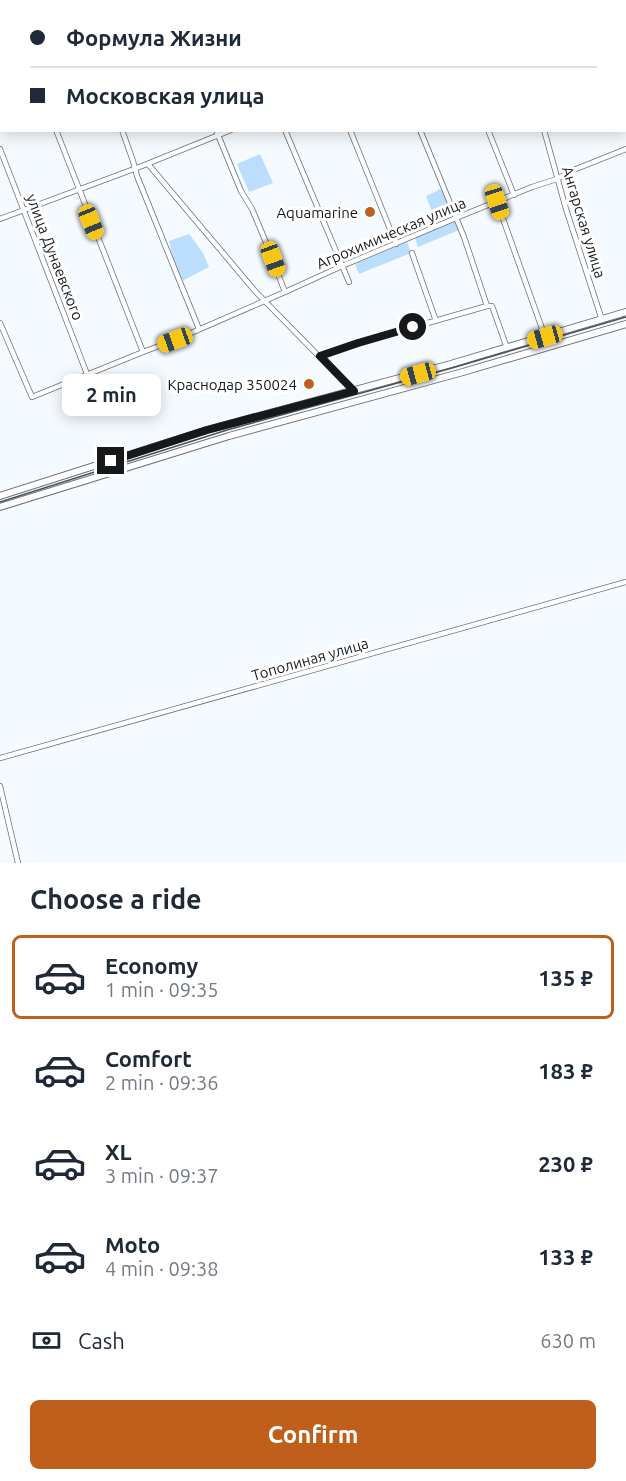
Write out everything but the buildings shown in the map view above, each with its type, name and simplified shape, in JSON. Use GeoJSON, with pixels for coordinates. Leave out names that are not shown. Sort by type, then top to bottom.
{"type":"FeatureCollection","features":[{"type":"Feature","properties":{"kind":"street"},"geometry":{"type":"LineString","coordinates":[[57,132],[143,352]]}},
{"type":"Feature","properties":{"kind":"street"},"geometry":{"type":"LineString","coordinates":[[123,132],[135,169],[199,329]]}},
{"type":"Feature","properties":{"kind":"street"},"geometry":{"type":"LineString","coordinates":[[286,132],[349,282]]}},
{"type":"Feature","properties":{"kind":"street"},"geometry":{"type":"LineString","coordinates":[[351,132],[396,244]]}},
{"type":"Feature","properties":{"kind":"street"},"geometry":{"type":"LineString","coordinates":[[421,132],[456,218],[487,306]]}},
{"type":"Feature","properties":{"kind":"street"},"geometry":{"type":"LineString","coordinates":[[489,132],[514,195]]}},
{"type":"Feature","properties":{"kind":"street","name":"Ангарская улица"},"geometry":{"type":"LineString","coordinates":[[545,132],[557,179],[602,320]]}},
{"type":"Feature","properties":{"kind":"street"},"geometry":{"type":"LineString","coordinates":[[0,219],[148,164],[217,133],[241,191],[266,240],[285,292]]}},
{"type":"Feature","properties":{"kind":"street","name":"улица Дунаевского"},"geometry":{"type":"LineString","coordinates":[[0,149],[87,374]]}},
{"type":"Feature","properties":{"kind":"street","name":"Агрохимическая улица"},"geometry":{"type":"LineString","coordinates":[[0,323],[32,398],[175,340],[456,218],[557,179],[626,149]]}},
{"type":"Feature","properties":{"kind":"street"},"geometry":{"type":"LineString","coordinates":[[148,164],[265,301],[354,391]]}},
{"type":"Feature","properties":{"kind":"street"},"geometry":{"type":"LineString","coordinates":[[497,202],[545,337]]}},
{"type":"Feature","properties":{"kind":"street"},"geometry":{"type":"LineString","coordinates":[[412,253],[436,321]]}},
{"type":"Feature","properties":{"kind":"street"},"geometry":{"type":"LineString","coordinates":[[320,356],[487,306],[492,306],[507,348]]}},
{"type":"Feature","properties":{"kind":"street"},"geometry":{"type":"LineString","coordinates":[[0,496],[187,436],[507,348],[626,312]]}},
{"type":"Feature","properties":{"kind":"street"},"geometry":{"type":"LineString","coordinates":[[0,507],[229,436],[471,370],[626,324]]}},
{"type":"Feature","properties":{"kind":"street","name":"Тополиная улица"},"geometry":{"type":"LineString","coordinates":[[0,758],[626,582]]}},
{"type":"Feature","properties":{"kind":"street"},"geometry":{"type":"LineString","coordinates":[[0,786],[18,863]]}},
{"type":"Feature","properties":{"kind":"shaded area"},"geometry":{"type":"Polygon","coordinates":[[[260,154],[273,183],[249,192],[237,164],[260,154]]]}},
{"type":"Feature","properties":{"kind":"shaded area"},"geometry":{"type":"Polygon","coordinates":[[[439,189],[446,193],[452,215],[437,222],[426,196],[439,189]]]}},
{"type":"Feature","properties":{"kind":"shaded area"},"geometry":{"type":"Polygon","coordinates":[[[456,221],[459,230],[418,247],[415,237],[456,221]]]}},
{"type":"Feature","properties":{"kind":"shaded area"},"geometry":{"type":"Polygon","coordinates":[[[189,234],[203,253],[209,267],[182,281],[169,241],[189,234]]]}},
{"type":"Feature","properties":{"kind":"shaded area"},"geometry":{"type":"Polygon","coordinates":[[[407,242],[411,253],[359,274],[355,264],[407,242]]]}},
{"type":"Feature","properties":{"kind":"tram line"},"geometry":{"type":"LineString","coordinates":[[0,502],[227,430],[626,317]]}},
{"type":"Feature","properties":{"kind":"place","name":"Aquamarine"},"geometry":{"type":"Point","coordinates":[370,212]}},
{"type":"Feature","properties":{"kind":"place","name":"Краснодар 350024"},"geometry":{"type":"Point","coordinates":[309,384]}},
{"type":"Feature","properties":{"kind":"route"},"geometry":{"type":"LineString","coordinates":[[111,461],[207,430],[354,391],[320,356],[413,327]]}}]}
